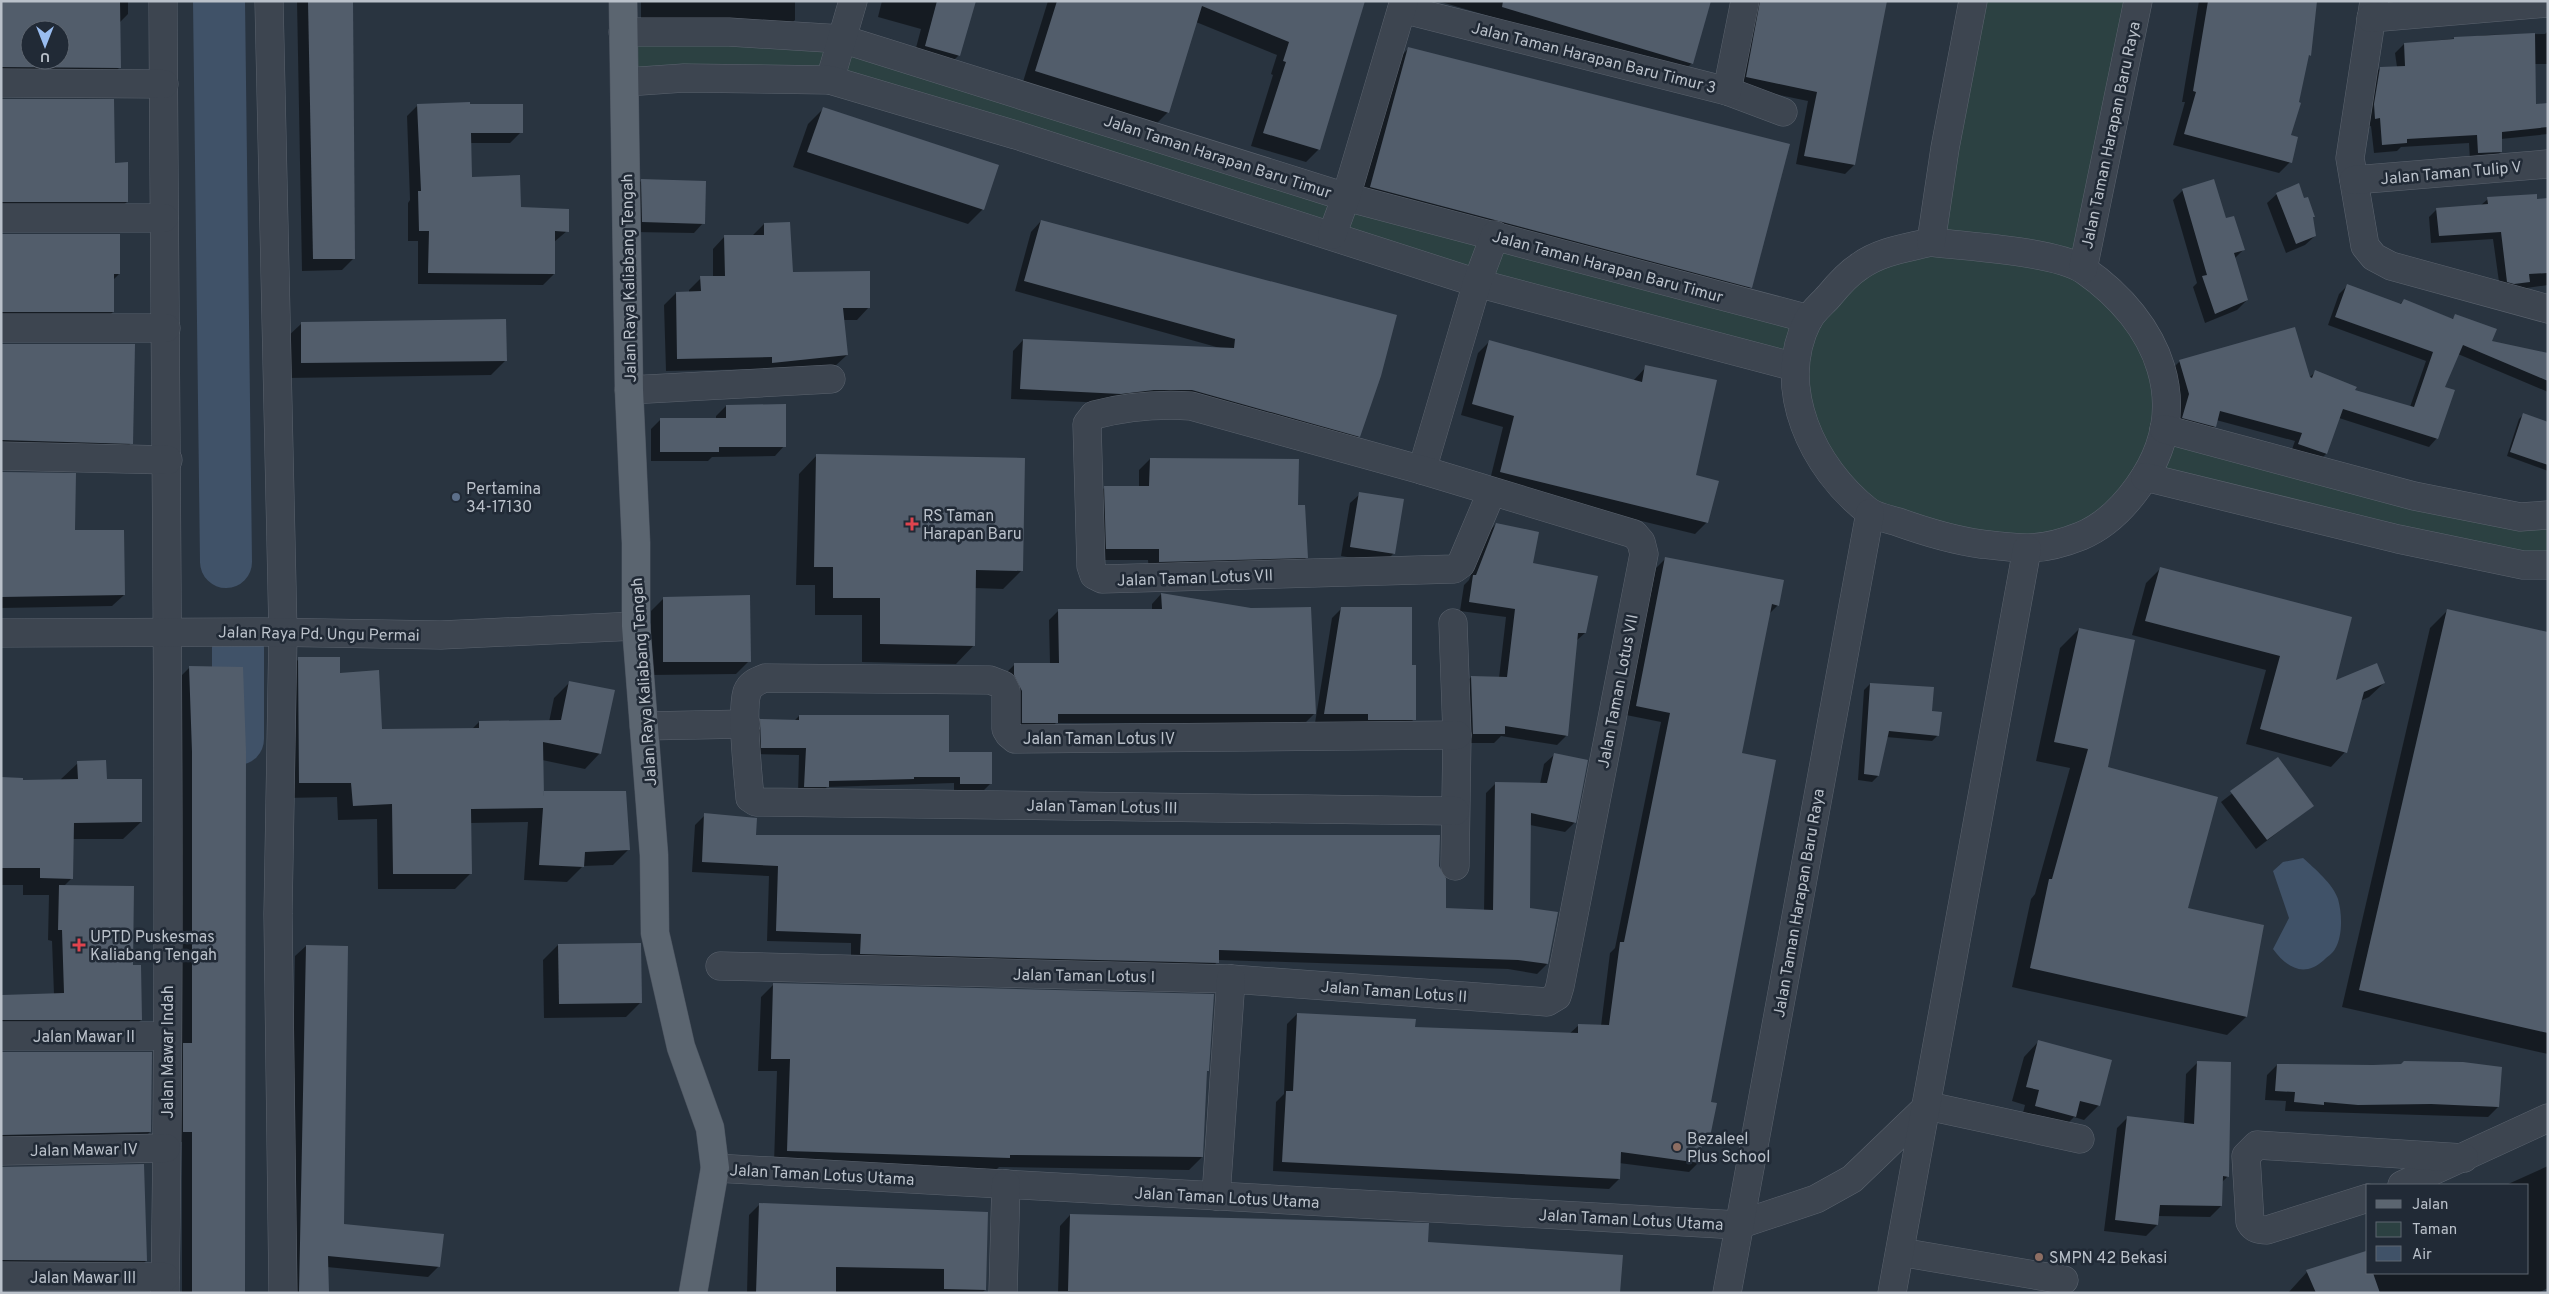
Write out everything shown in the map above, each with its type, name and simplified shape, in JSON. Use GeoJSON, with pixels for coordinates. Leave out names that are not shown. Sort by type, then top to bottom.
{"type":"FeatureCollection","features":[{"type":"Feature","properties":{"kind":"main road","name":"Jalan Raya Kaliabang Tengah"},"geometry":{"type":"LineString","coordinates":[[623,1],[626,82],[630,390],[636,544],[636,626],[654,855],[655,933],[681,1047],[710,1128],[715,1168],[693,1293]]}},
{"type":"Feature","properties":{"kind":"street"},"geometry":{"type":"LineString","coordinates":[[164,1],[164,218],[168,460],[183,632]]}},
{"type":"Feature","properties":{"kind":"street"},"geometry":{"type":"LineString","coordinates":[[182,1],[183,632]]}},
{"type":"Feature","properties":{"kind":"street"},"geometry":{"type":"LineString","coordinates":[[269,1],[273,632],[284,1293]]}},
{"type":"Feature","properties":{"kind":"street"},"geometry":{"type":"LineString","coordinates":[[830,80],[853,1]]}},
{"type":"Feature","properties":{"kind":"street","name":"Jalan Taman Harapan Baru Timur 3"},"geometry":{"type":"LineString","coordinates":[[1403,5],[1727,91],[1745,1]]}},
{"type":"Feature","properties":{"kind":"street"},"geometry":{"type":"LineString","coordinates":[[1931,242],[1945,148],[1973,1]]}},
{"type":"Feature","properties":{"kind":"street","name":"Jalan Taman Harapan Baru Raya"},"geometry":{"type":"LineString","coordinates":[[2083,269],[2138,1]]}},
{"type":"Feature","properties":{"kind":"street"},"geometry":{"type":"LineString","coordinates":[[2548,3],[2373,10],[2350,151],[2362,237],[2365,246],[2374,257],[2391,266],[2548,309]]}},
{"type":"Feature","properties":{"kind":"street"},"geometry":{"type":"LineString","coordinates":[[1332,235],[1346,197],[1403,5]]}},
{"type":"Feature","properties":{"kind":"street","name":"Jalan Taman Harapan Baru Timur"},"geometry":{"type":"LineString","coordinates":[[623,32],[729,32],[842,39],[1346,197],[1808,319]]}},
{"type":"Feature","properties":{"kind":"street"},"geometry":{"type":"LineString","coordinates":[[626,82],[684,78],[830,80],[1016,135],[1477,283],[1795,367]]}},
{"type":"Feature","properties":{"kind":"street"},"geometry":{"type":"LineString","coordinates":[[1,83],[164,84]]}},
{"type":"Feature","properties":{"kind":"street"},"geometry":{"type":"LineString","coordinates":[[1727,91],[1783,112]]}},
{"type":"Feature","properties":{"kind":"street","name":"Jalan Taman Tulip V"},"geometry":{"type":"LineString","coordinates":[[2354,180],[2548,164]]}},
{"type":"Feature","properties":{"kind":"street"},"geometry":{"type":"LineString","coordinates":[[1,218],[164,218]]}},
{"type":"Feature","properties":{"kind":"street"},"geometry":{"type":"LineString","coordinates":[[1422,470],[1477,283],[1495,235]]}},
{"type":"Feature","properties":{"kind":"street"},"geometry":{"type":"LineString","coordinates":[[1931,242],[2055,258],[2083,269],[2130,310],[2149,336],[2159,361],[2167,401],[2164,429],[2158,454],[2126,504],[2089,532],[2048,548],[2026,549],[1953,541],[1870,513],[1843,487],[1815,452],[1798,406],[1795,367],[1808,319],[1836,287],[1859,266],[1884,253],[1931,242]]}},
{"type":"Feature","properties":{"kind":"street"},"geometry":{"type":"LineString","coordinates":[[1,328],[166,328]]}},
{"type":"Feature","properties":{"kind":"street"},"geometry":{"type":"LineString","coordinates":[[630,390],[831,379]]}},
{"type":"Feature","properties":{"kind":"street","name":"Jalan Taman Lotus VII"},"geometry":{"type":"LineString","coordinates":[[1492,491],[1461,564],[1454,569],[1102,579],[1094,575],[1091,566],[1088,424],[1094,415],[1167,405],[1191,406],[1492,491],[1634,534],[1641,542],[1644,554],[1556,996]]}},
{"type":"Feature","properties":{"kind":"street"},"geometry":{"type":"LineString","coordinates":[[2164,429],[2414,496],[2520,517],[2548,515]]}},
{"type":"Feature","properties":{"kind":"street"},"geometry":{"type":"LineString","coordinates":[[1,456],[168,460]]}},
{"type":"Feature","properties":{"kind":"street"},"geometry":{"type":"LineString","coordinates":[[2145,477],[2398,539],[2523,564],[2548,565]]}},
{"type":"Feature","properties":{"kind":"street","name":"Jalan Taman Harapan Baru Raya"},"geometry":{"type":"LineString","coordinates":[[1727,1293],[1870,513]]}},
{"type":"Feature","properties":{"kind":"street"},"geometry":{"type":"LineString","coordinates":[[1892,1293],[1928,1106],[2026,549]]}},
{"type":"Feature","properties":{"kind":"street"},"geometry":{"type":"LineString","coordinates":[[1452,623],[1457,735],[1455,866]]}},
{"type":"Feature","properties":{"kind":"street","name":"Jalan Raya Pd. Ungu Permai"},"geometry":{"type":"LineString","coordinates":[[1,634],[273,632],[441,635],[636,626]]}},
{"type":"Feature","properties":{"kind":"street","name":"Jalan Mawar Indah"},"geometry":{"type":"LineString","coordinates":[[165,1285],[167,1036],[183,632]]}},
{"type":"Feature","properties":{"kind":"street","name":"Jalan Taman Lotus IV"},"geometry":{"type":"LineString","coordinates":[[746,724],[747,692],[753,683],[764,678],[990,680],[1003,685],[1006,691],[1006,729],[1015,739],[1457,735]]}},
{"type":"Feature","properties":{"kind":"street"},"geometry":{"type":"LineString","coordinates":[[644,726],[746,724]]}},
{"type":"Feature","properties":{"kind":"street","name":"Jalan Taman Lotus III"},"geometry":{"type":"LineString","coordinates":[[746,724],[750,798],[756,802],[1455,811]]}},
{"type":"Feature","properties":{"kind":"street","name":"Jalan Taman Lotus I"},"geometry":{"type":"LineString","coordinates":[[720,966],[1231,979]]}},
{"type":"Feature","properties":{"kind":"street"},"geometry":{"type":"LineString","coordinates":[[1216,1196],[1231,979]]}},
{"type":"Feature","properties":{"kind":"street","name":"Jalan Taman Lotus II"},"geometry":{"type":"LineString","coordinates":[[1231,979],[1534,1002],[1547,1002],[1556,996]]}},
{"type":"Feature","properties":{"kind":"street","name":"Jalan Mawar II"},"geometry":{"type":"LineString","coordinates":[[1,1036],[167,1036]]}},
{"type":"Feature","properties":{"kind":"street"},"geometry":{"type":"LineString","coordinates":[[1738,1225],[1816,1199],[1852,1179],[1928,1106]]}},
{"type":"Feature","properties":{"kind":"street"},"geometry":{"type":"LineString","coordinates":[[1928,1106],[2080,1139]]}},
{"type":"Feature","properties":{"kind":"street"},"geometry":{"type":"LineString","coordinates":[[2404,1184],[2548,1118]]}},
{"type":"Feature","properties":{"kind":"street"},"geometry":{"type":"LineString","coordinates":[[2366,1199],[2267,1230],[2260,1230],[2253,1227],[2250,1222],[2246,1156],[2257,1145],[2464,1158]]}},
{"type":"Feature","properties":{"kind":"street","name":"Jalan Mawar IV"},"geometry":{"type":"LineString","coordinates":[[1,1151],[166,1148]]}},
{"type":"Feature","properties":{"kind":"street","name":"Jalan Taman Lotus Utama"},"geometry":{"type":"LineString","coordinates":[[715,1168],[1738,1225]]}},
{"type":"Feature","properties":{"kind":"street"},"geometry":{"type":"LineString","coordinates":[[1003,1293],[1006,1184]]}},
{"type":"Feature","properties":{"kind":"street"},"geometry":{"type":"LineString","coordinates":[[1900,1252],[2064,1280]]}},
{"type":"Feature","properties":{"kind":"street","name":"Jalan Mawar III"},"geometry":{"type":"LineString","coordinates":[[1,1276],[165,1285]]}},
{"type":"Feature","properties":{"kind":"green space"},"geometry":{"type":"Polygon","coordinates":[[[1973,1],[2138,1],[2083,269],[2149,336],[2164,429],[2548,515],[2548,565],[2145,477],[2089,532],[1953,541],[1843,487],[1795,367],[830,80],[626,82],[623,32],[842,39],[1808,319],[1836,287],[1931,242],[1973,1]]]}},
{"type":"Feature","properties":{"kind":"water"},"geometry":{"type":"Polygon","coordinates":[[[2303,858],[2323,877],[2336,893],[2341,918],[2338,944],[2335,949],[2324,960],[2310,969],[2290,966],[2273,949],[2289,918],[2273,871],[2283,862],[2303,858]]]}},
{"type":"Feature","properties":{"kind":"building"},"geometry":{"type":"Polygon","coordinates":[[[1,1],[120,1],[121,68],[70,68],[70,20],[20,20],[20,67],[1,67],[1,1]]]}},
{"type":"Feature","properties":{"kind":"building"},"geometry":{"type":"Polygon","coordinates":[[[308,1],[353,1],[355,259],[313,259],[308,1]]]}},
{"type":"Feature","properties":{"kind":"building"},"geometry":{"type":"Polygon","coordinates":[[[937,1],[976,1],[960,56],[925,46],[937,1]]]}},
{"type":"Feature","properties":{"kind":"building"},"geometry":{"type":"Polygon","coordinates":[[[1057,1],[1365,1],[1320,150],[1263,133],[1286,62],[1283,61],[1289,42],[1202,6],[1169,113],[1035,71],[1057,1]]]}},
{"type":"Feature","properties":{"kind":"building"},"geometry":{"type":"Polygon","coordinates":[[[1503,1],[1711,1],[1693,64],[1502,7],[1503,1]]]}},
{"type":"Feature","properties":{"kind":"building"},"geometry":{"type":"Polygon","coordinates":[[[1760,1],[1887,1],[1855,165],[1804,156],[1817,92],[1746,77],[1760,1]]]}},
{"type":"Feature","properties":{"kind":"building"},"geometry":{"type":"Polygon","coordinates":[[[2208,1],[2317,1],[2311,56],[2309,55],[2299,102],[2301,103],[2291,135],[2298,137],[2292,163],[2184,134],[2196,92],[2193,91],[2208,1]]]}},
{"type":"Feature","properties":{"kind":"building"},"geometry":{"type":"Polygon","coordinates":[[[2535,33],[2536,104],[2548,103],[2548,127],[2502,132],[2502,152],[2478,153],[2477,135],[2407,139],[2407,143],[2382,145],[2380,118],[2375,119],[2374,104],[2380,67],[2405,66],[2404,43],[2454,39],[2454,37],[2535,33]]]}},
{"type":"Feature","properties":{"kind":"building"},"geometry":{"type":"Polygon","coordinates":[[[1408,47],[1790,144],[1752,288],[1370,187],[1408,47]]]}},
{"type":"Feature","properties":{"kind":"building"},"geometry":{"type":"Polygon","coordinates":[[[1,99],[114,99],[115,163],[128,162],[128,202],[1,202],[1,99]]]}},
{"type":"Feature","properties":{"kind":"building"},"geometry":{"type":"Polygon","coordinates":[[[470,102],[470,104],[523,104],[523,133],[471,133],[472,177],[520,175],[521,207],[569,209],[569,232],[555,231],[555,274],[428,273],[429,231],[419,231],[418,191],[421,191],[417,104],[470,102]]]}},
{"type":"Feature","properties":{"kind":"building"},"geometry":{"type":"Polygon","coordinates":[[[823,107],[999,165],[984,210],[807,152],[823,107]]]}},
{"type":"Feature","properties":{"kind":"building"},"geometry":{"type":"Polygon","coordinates":[[[641,179],[706,181],[705,224],[642,222],[641,179]]]}},
{"type":"Feature","properties":{"kind":"building"},"geometry":{"type":"Polygon","coordinates":[[[2214,179],[2226,218],[2234,216],[2245,250],[2234,253],[2248,300],[2215,314],[2202,276],[2207,275],[2182,189],[2214,179]]]}},
{"type":"Feature","properties":{"kind":"building"},"geometry":{"type":"Polygon","coordinates":[[[2299,183],[2304,198],[2308,197],[2315,217],[2313,217],[2316,236],[2296,244],[2276,193],[2299,183]]]}},
{"type":"Feature","properties":{"kind":"building"},"geometry":{"type":"Polygon","coordinates":[[[2537,194],[2537,199],[2548,198],[2548,273],[2529,274],[2530,282],[2514,284],[2507,282],[2501,232],[2439,236],[2436,208],[2488,204],[2487,197],[2537,194]]]}},
{"type":"Feature","properties":{"kind":"building"},"geometry":{"type":"Polygon","coordinates":[[[1041,220],[1397,315],[1381,376],[1360,437],[1192,390],[1154,390],[1121,394],[1020,389],[1023,339],[1234,348],[1235,339],[1024,281],[1041,220]]]}},
{"type":"Feature","properties":{"kind":"building"},"geometry":{"type":"Polygon","coordinates":[[[790,222],[793,272],[870,271],[870,308],[843,308],[848,355],[772,363],[772,357],[677,359],[676,292],[701,291],[700,276],[725,276],[724,235],[764,235],[764,223],[790,222]]]}},
{"type":"Feature","properties":{"kind":"building"},"geometry":{"type":"Polygon","coordinates":[[[1,234],[120,234],[120,274],[114,274],[114,312],[1,312],[1,234]]]}},
{"type":"Feature","properties":{"kind":"building"},"geometry":{"type":"Polygon","coordinates":[[[2347,284],[2401,304],[2404,299],[2453,319],[2455,314],[2497,329],[2492,341],[2548,353],[2548,381],[2463,345],[2445,387],[2455,390],[2438,439],[2343,409],[2327,454],[2298,444],[2302,433],[2220,411],[2216,427],[2182,418],[2189,394],[2179,360],[2295,327],[2310,377],[2312,378],[2315,370],[2357,387],[2355,390],[2414,407],[2433,352],[2335,317],[2347,284]]]}},
{"type":"Feature","properties":{"kind":"building"},"geometry":{"type":"Polygon","coordinates":[[[506,319],[507,361],[301,363],[301,322],[506,319]]]}},
{"type":"Feature","properties":{"kind":"building"},"geometry":{"type":"Polygon","coordinates":[[[1489,340],[1642,382],[1645,365],[1717,380],[1696,475],[1719,481],[1708,523],[1500,472],[1514,416],[1472,404],[1489,340]]]}},
{"type":"Feature","properties":{"kind":"building"},"geometry":{"type":"Polygon","coordinates":[[[1,344],[135,344],[133,444],[1,440],[1,344]]]}},
{"type":"Feature","properties":{"kind":"building"},"geometry":{"type":"Polygon","coordinates":[[[786,404],[786,447],[719,447],[719,452],[660,452],[660,418],[726,418],[726,405],[786,404]]]}},
{"type":"Feature","properties":{"kind":"building"},"geometry":{"type":"Polygon","coordinates":[[[2523,413],[2548,422],[2548,465],[2510,452],[2523,413]]]}},
{"type":"Feature","properties":{"kind":"building"},"geometry":{"type":"Polygon","coordinates":[[[816,454],[1025,458],[1023,571],[976,570],[975,646],[880,644],[880,598],[833,598],[833,567],[814,567],[816,454]]]}},
{"type":"Feature","properties":{"kind":"building"},"geometry":{"type":"Polygon","coordinates":[[[1150,458],[1299,459],[1298,505],[1305,505],[1308,558],[1159,562],[1159,549],[1106,549],[1104,486],[1149,486],[1150,458]]]}},
{"type":"Feature","properties":{"kind":"building"},"geometry":{"type":"Polygon","coordinates":[[[1,472],[76,473],[75,530],[124,530],[125,595],[1,597],[1,472]]]}},
{"type":"Feature","properties":{"kind":"building"},"geometry":{"type":"Polygon","coordinates":[[[1359,492],[1404,499],[1395,554],[1350,547],[1359,492]]]}},
{"type":"Feature","properties":{"kind":"building"},"geometry":{"type":"Polygon","coordinates":[[[1496,523],[1539,532],[1533,563],[1598,576],[1586,633],[1578,633],[1568,736],[1505,726],[1505,734],[1473,734],[1471,676],[1507,677],[1515,609],[1469,602],[1473,575],[1476,575],[1496,523]]]}},
{"type":"Feature","properties":{"kind":"building"},"geometry":{"type":"Polygon","coordinates":[[[1665,557],[1784,580],[1779,606],[1772,604],[1742,753],[1776,760],[1711,1102],[1717,1103],[1710,1137],[1703,1135],[1700,1163],[1621,1152],[1620,1179],[1282,1162],[1286,1091],[1293,1091],[1297,1013],[1416,1019],[1415,1027],[1578,1033],[1578,1024],[1609,1025],[1620,942],[1624,942],[1670,713],[1636,706],[1665,557]]]}},
{"type":"Feature","properties":{"kind":"building"},"geometry":{"type":"Polygon","coordinates":[[[2160,567],[2352,617],[2336,680],[2377,663],[2385,683],[2364,692],[2347,753],[2260,729],[2280,656],[2145,621],[2160,567]]]}},
{"type":"Feature","properties":{"kind":"building"},"geometry":{"type":"Polygon","coordinates":[[[1161,593],[1251,608],[1311,607],[1316,714],[1058,714],[1058,723],[1022,723],[1022,691],[1014,675],[1014,663],[1059,663],[1058,609],[1162,609],[1161,593]]]}},
{"type":"Feature","properties":{"kind":"building"},"geometry":{"type":"Polygon","coordinates":[[[750,595],[751,662],[663,662],[663,597],[750,595]]]}},
{"type":"Feature","properties":{"kind":"building"},"geometry":{"type":"Polygon","coordinates":[[[1341,607],[1412,607],[1412,665],[1416,665],[1416,720],[1368,720],[1368,714],[1324,714],[1341,607]]]}},
{"type":"Feature","properties":{"kind":"building"},"geometry":{"type":"Polygon","coordinates":[[[2447,609],[2548,632],[2548,1033],[2359,990],[2447,609]]]}},
{"type":"Feature","properties":{"kind":"building"},"geometry":{"type":"Polygon","coordinates":[[[2079,628],[2135,640],[2108,767],[2218,797],[2188,908],[2264,925],[2247,1017],[2030,968],[2049,879],[2052,879],[2088,749],[2054,742],[2079,628]]]}},
{"type":"Feature","properties":{"kind":"building"},"geometry":{"type":"Polygon","coordinates":[[[298,657],[340,657],[340,673],[379,670],[382,729],[479,728],[479,721],[561,720],[569,681],[615,690],[601,754],[543,742],[544,797],[544,791],[626,791],[630,850],[585,852],[584,867],[539,865],[543,808],[471,809],[472,874],[393,874],[392,804],[353,806],[351,783],[299,783],[298,657]]]}},
{"type":"Feature","properties":{"kind":"building"},"geometry":{"type":"Polygon","coordinates":[[[189,666],[243,667],[246,752],[245,1293],[192,1293],[192,1132],[183,1132],[183,1043],[192,1043],[192,752],[189,666]]]}},
{"type":"Feature","properties":{"kind":"building"},"geometry":{"type":"Polygon","coordinates":[[[1870,683],[1934,687],[1932,711],[1942,712],[1939,736],[1889,731],[1879,776],[1864,774],[1870,683]]]}},
{"type":"Feature","properties":{"kind":"building"},"geometry":{"type":"Polygon","coordinates":[[[799,715],[949,715],[949,752],[992,752],[992,784],[960,784],[960,777],[914,777],[914,779],[829,781],[829,787],[804,787],[806,748],[761,748],[760,719],[799,720],[799,715]]]}},
{"type":"Feature","properties":{"kind":"building"},"geometry":{"type":"Polygon","coordinates":[[[1554,753],[1588,760],[1576,823],[1531,813],[1530,908],[1558,912],[1548,964],[1518,960],[1219,950],[1219,963],[860,954],[861,934],[776,931],[778,866],[702,862],[704,813],[757,818],[756,835],[1440,835],[1439,866],[1446,878],[1446,908],[1493,910],[1495,782],[1547,783],[1554,753]]]}},
{"type":"Feature","properties":{"kind":"building"},"geometry":{"type":"Polygon","coordinates":[[[2278,757],[2314,806],[2267,840],[2230,791],[2278,757]]]}},
{"type":"Feature","properties":{"kind":"building"},"geometry":{"type":"Polygon","coordinates":[[[106,760],[107,779],[142,779],[142,822],[74,823],[73,879],[40,878],[40,868],[1,868],[1,777],[23,778],[23,780],[78,779],[77,761],[106,760]]]}},
{"type":"Feature","properties":{"kind":"building"},"geometry":{"type":"Polygon","coordinates":[[[59,885],[134,886],[133,965],[141,965],[142,1020],[2,1020],[2,995],[64,993],[62,930],[58,930],[59,885]]]}},
{"type":"Feature","properties":{"kind":"building"},"geometry":{"type":"Polygon","coordinates":[[[641,943],[642,1003],[559,1004],[558,944],[641,943]]]}},
{"type":"Feature","properties":{"kind":"building"},"geometry":{"type":"Polygon","coordinates":[[[306,945],[348,946],[344,1224],[444,1234],[440,1267],[328,1256],[329,1293],[299,1293],[306,945]]]}},
{"type":"Feature","properties":{"kind":"building"},"geometry":{"type":"Polygon","coordinates":[[[773,983],[1214,994],[1209,1071],[1207,1071],[1203,1157],[1010,1155],[1010,1158],[787,1151],[790,1059],[771,1059],[773,983]]]}},
{"type":"Feature","properties":{"kind":"building"},"geometry":{"type":"Polygon","coordinates":[[[2038,1040],[2112,1060],[2100,1106],[2080,1101],[2076,1117],[2035,1106],[2039,1090],[2026,1087],[2038,1040]]]}},
{"type":"Feature","properties":{"kind":"building"},"geometry":{"type":"Polygon","coordinates":[[[1,1052],[152,1052],[151,1132],[1,1135],[1,1052]]]}},
{"type":"Feature","properties":{"kind":"building"},"geometry":{"type":"Polygon","coordinates":[[[2197,1061],[2231,1062],[2229,1177],[2223,1176],[2222,1206],[2160,1205],[2158,1225],[2115,1220],[2127,1116],[2194,1124],[2197,1061]]]}},
{"type":"Feature","properties":{"kind":"building"},"geometry":{"type":"Polygon","coordinates":[[[2404,1061],[2463,1062],[2502,1067],[2499,1107],[2431,1104],[2358,1105],[2324,1102],[2324,1105],[2294,1102],[2295,1092],[2275,1091],[2277,1064],[2373,1065],[2401,1064],[2404,1061]]]}},
{"type":"Feature","properties":{"kind":"building"},"geometry":{"type":"Polygon","coordinates":[[[144,1164],[147,1261],[1,1260],[1,1167],[144,1164]]]}},
{"type":"Feature","properties":{"kind":"building"},"geometry":{"type":"Polygon","coordinates":[[[759,1203],[988,1212],[986,1290],[944,1289],[944,1269],[836,1267],[836,1293],[756,1293],[759,1203]]]}},
{"type":"Feature","properties":{"kind":"building"},"geometry":{"type":"Polygon","coordinates":[[[1070,1214],[1429,1223],[1428,1242],[1623,1255],[1620,1293],[1068,1291],[1070,1214]]]}},
{"type":"Feature","properties":{"kind":"building"},"geometry":{"type":"Polygon","coordinates":[[[2366,1251],[2366,1274],[2373,1274],[2380,1293],[2316,1293],[2306,1270],[2366,1251]]]}},
{"type":"Feature","properties":{"kind":"waterway"},"geometry":{"type":"LineString","coordinates":[[219,1],[226,562]]}},
{"type":"Feature","properties":{"kind":"waterway"},"geometry":{"type":"LineString","coordinates":[[238,648],[238,739]]}},
{"type":"Feature","properties":{"kind":"place","name":"Pertamina 34-17130"},"geometry":{"type":"Point","coordinates":[456,497]}},
{"type":"Feature","properties":{"kind":"place","name":"RS Taman Harapan Baru"},"geometry":{"type":"Point","coordinates":[912,524]}},
{"type":"Feature","properties":{"kind":"place","name":"UPTD Puskesmas Kaliabang Tengah"},"geometry":{"type":"Point","coordinates":[79,945]}},
{"type":"Feature","properties":{"kind":"place","name":"Bezaleel Plus School"},"geometry":{"type":"Point","coordinates":[1677,1147]}},
{"type":"Feature","properties":{"kind":"place","name":"SMPN 42 Bekasi"},"geometry":{"type":"Point","coordinates":[2039,1257]}}]}
